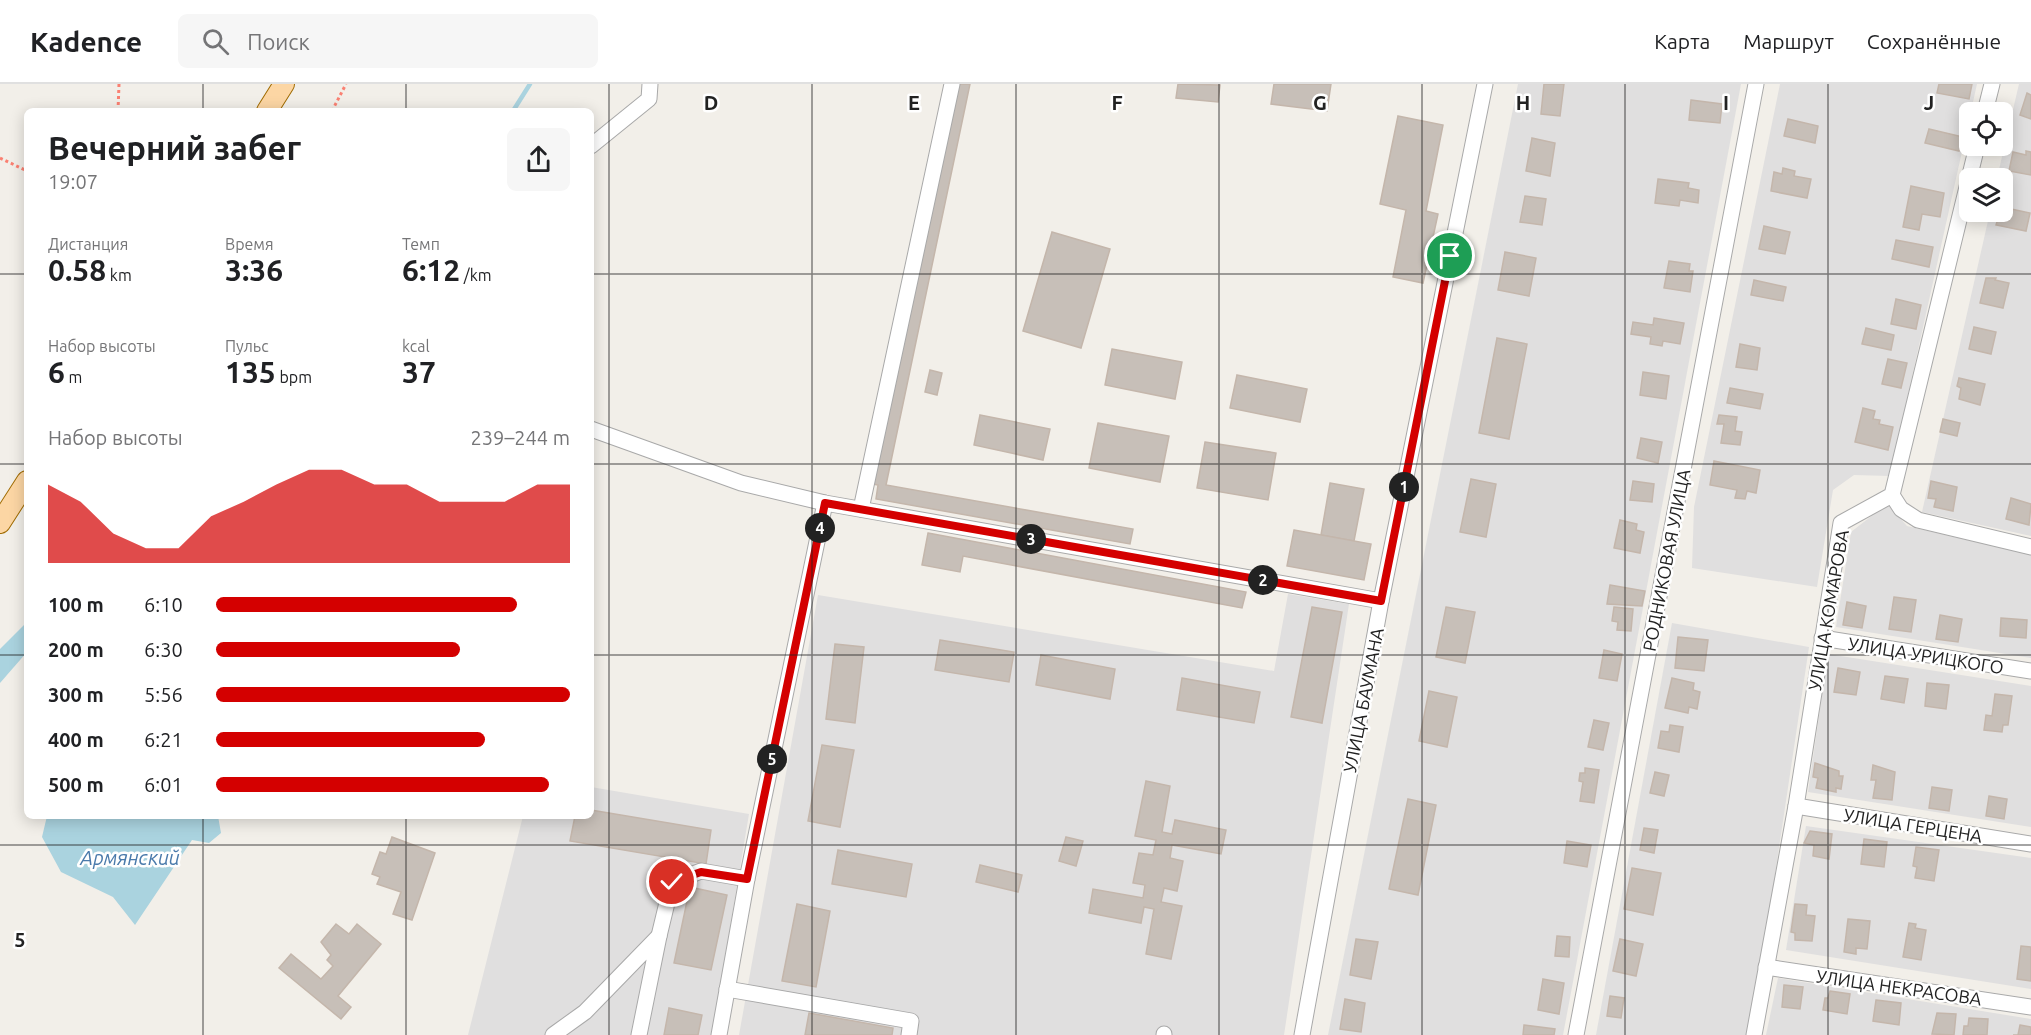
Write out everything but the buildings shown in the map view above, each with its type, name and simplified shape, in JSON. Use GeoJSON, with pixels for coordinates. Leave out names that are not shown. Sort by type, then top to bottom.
{"type":"FeatureCollection","features":[{"type":"Feature","properties":{"kind":"main road"},"geometry":{"type":"LineString","coordinates":[[269,108],[284,84]]}},
{"type":"Feature","properties":{"kind":"main road"},"geometry":{"type":"LineString","coordinates":[[0,523],[24,486]]}},
{"type":"Feature","properties":{"kind":"street"},"geometry":{"type":"LineString","coordinates":[[594,144],[649,99],[650,84]]}},
{"type":"Feature","properties":{"kind":"street"},"geometry":{"type":"LineString","coordinates":[[861,509],[952,84]]}},
{"type":"Feature","properties":{"kind":"street","name":"УЛИЦА БАУМАНА"},"geometry":{"type":"LineString","coordinates":[[1302,1035],[1381,601],[1485,84]]}},
{"type":"Feature","properties":{"kind":"street","name":"РОДНИКОВАЯ УЛИЦА"},"geometry":{"type":"LineString","coordinates":[[1576,1035],[1756,84]]}},
{"type":"Feature","properties":{"kind":"street"},"geometry":{"type":"LineString","coordinates":[[1988,102],[1992,84]]}},
{"type":"Feature","properties":{"kind":"street"},"geometry":{"type":"LineString","coordinates":[[1975,156],[1892,495],[1901,509],[1918,520],[2031,547]]}},
{"type":"Feature","properties":{"kind":"street"},"geometry":{"type":"LineString","coordinates":[[594,430],[741,483],[825,503],[1381,601]]}},
{"type":"Feature","properties":{"kind":"street","name":"УЛИЦА КОМАРОВА"},"geometry":{"type":"LineString","coordinates":[[1754,1035],[1796,806],[1842,523],[1892,495]]}},
{"type":"Feature","properties":{"kind":"street"},"geometry":{"type":"LineString","coordinates":[[719,1035],[747,879],[825,503]]}},
{"type":"Feature","properties":{"kind":"street","name":"УЛИЦА УРИЦКОГО"},"geometry":{"type":"LineString","coordinates":[[1822,638],[2031,671]]}},
{"type":"Feature","properties":{"kind":"street","name":"УЛИЦА ГЕРЦЕНА"},"geometry":{"type":"LineString","coordinates":[[1796,806],[2031,844]]}},
{"type":"Feature","properties":{"kind":"street"},"geometry":{"type":"LineString","coordinates":[[639,1035],[672,882],[701,872],[747,879]]}},
{"type":"Feature","properties":{"kind":"street"},"geometry":{"type":"LineString","coordinates":[[553,1035],[585,1012],[659,936]]}},
{"type":"Feature","properties":{"kind":"street","name":"УЛИЦА НЕКРАСОВА"},"geometry":{"type":"LineString","coordinates":[[1766,967],[2031,1007]]}},
{"type":"Feature","properties":{"kind":"street"},"geometry":{"type":"LineString","coordinates":[[727,989],[911,1022],[909,1035]]}},
{"type":"Feature","properties":{"kind":"path"},"geometry":{"type":"LineString","coordinates":[[118,108],[119,84]]}},
{"type":"Feature","properties":{"kind":"path"},"geometry":{"type":"LineString","coordinates":[[334,108],[346,84]]}},
{"type":"Feature","properties":{"kind":"path"},"geometry":{"type":"LineString","coordinates":[[0,158],[24,170]]}},
{"type":"Feature","properties":{"kind":"shaded area"},"geometry":{"type":"Polygon","coordinates":[[[1518,84],[1741,84],[1563,1035],[1328,1035],[1518,84]]]}},
{"type":"Feature","properties":{"kind":"shaded area"},"geometry":{"type":"Polygon","coordinates":[[[1780,84],[1977,84],[1973,102],[1959,102],[1959,156],[1961,156],[1890,476],[1854,475],[1833,490],[1817,587],[1692,568],[1694,507],[1780,84]]]}},
{"type":"Feature","properties":{"kind":"shaded area"},"geometry":{"type":"Polygon","coordinates":[[[2019,84],[2031,84],[2031,536],[1922,512],[1988,222],[2013,222],[2013,168],[1999,168],[2002,156],[2013,156],[2013,110],[2019,84]]]}},
{"type":"Feature","properties":{"kind":"shaded area"},"geometry":{"type":"Polygon","coordinates":[[[1887,504],[1907,526],[2031,555],[2031,658],[1836,627],[1851,532],[1887,504]]]}},
{"type":"Feature","properties":{"kind":"shaded area"},"geometry":{"type":"Polygon","coordinates":[[[1288,594],[1349,604],[1284,1035],[739,1035],[818,595],[1274,671],[1288,594]]]}},
{"type":"Feature","properties":{"kind":"shaded area"},"geometry":{"type":"Polygon","coordinates":[[[1672,623],[1809,647],[1761,968],[1747,1035],[1596,1035],[1672,623]]]}},
{"type":"Feature","properties":{"kind":"shaded area"},"geometry":{"type":"Polygon","coordinates":[[[1828,654],[2031,686],[2031,827],[1808,792],[1828,654]]]}},
{"type":"Feature","properties":{"kind":"shaded area"},"geometry":{"type":"Polygon","coordinates":[[[594,788],[749,814],[712,1035],[468,1035],[522,819],[594,819],[594,788]]]}},
{"type":"Feature","properties":{"kind":"shaded area"},"geometry":{"type":"Polygon","coordinates":[[[1806,826],[2031,858],[2031,989],[1786,950],[1806,826]]]}},
{"type":"Feature","properties":{"kind":"shaded area"},"geometry":{"type":"Polygon","coordinates":[[[1778,978],[2031,1019],[2031,1035],[1766,1035],[1778,978]]]}},
{"type":"Feature","properties":{"kind":"water"},"geometry":{"type":"Polygon","coordinates":[[[24,625],[24,655],[0,683],[0,649],[24,625]]]}},
{"type":"Feature","properties":{"kind":"water","name":"Армянский"},"geometry":{"type":"Polygon","coordinates":[[[46,819],[219,819],[221,833],[209,843],[192,840],[135,925],[113,897],[61,872],[42,837],[46,819]]]}},
{"type":"Feature","properties":{"kind":"waterway"},"geometry":{"type":"LineString","coordinates":[[515,108],[530,84]]}},
{"type":"Feature","properties":{"kind":"route"},"geometry":{"type":"LineString","coordinates":[[672,882],[701,872],[747,879],[825,503],[1381,601],[1450,256]]}}]}
